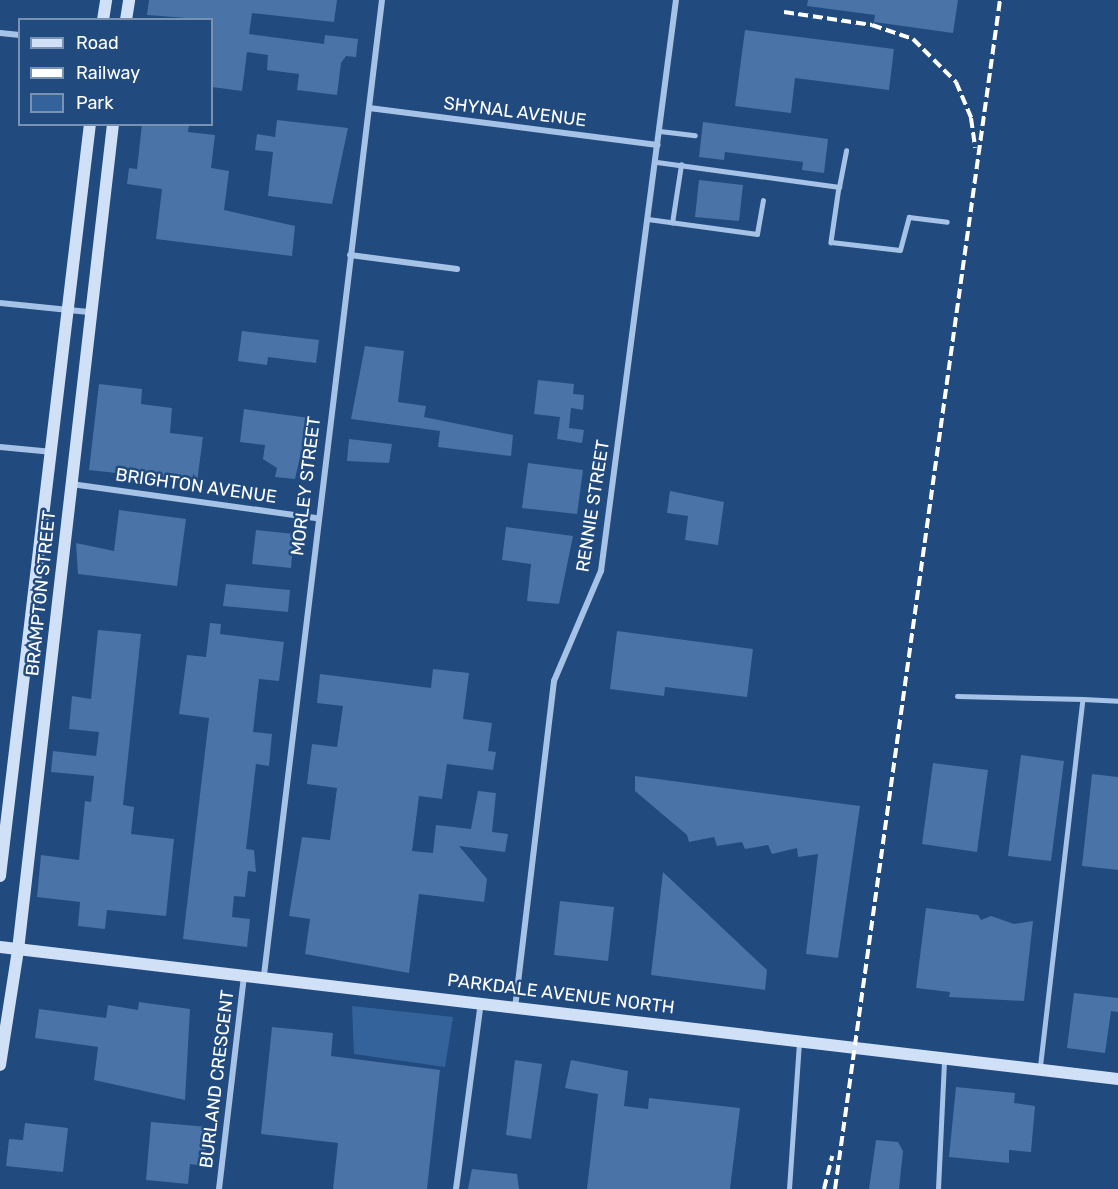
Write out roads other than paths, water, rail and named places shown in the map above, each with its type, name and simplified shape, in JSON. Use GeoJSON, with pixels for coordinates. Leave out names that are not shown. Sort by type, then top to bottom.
{"type":"FeatureCollection","features":[{"type":"Feature","properties":{"kind":"street"},"geometry":{"type":"LineString","coordinates":[[103,18],[106,0]]}},
{"type":"Feature","properties":{"kind":"street"},"geometry":{"type":"LineString","coordinates":[[126,18],[129,0]]}},
{"type":"Feature","properties":{"kind":"street","name":"MORLEY STREET"},"geometry":{"type":"LineString","coordinates":[[264,975],[316,518],[382,0]]}},
{"type":"Feature","properties":{"kind":"street","name":"RENNIE STREET"},"geometry":{"type":"LineString","coordinates":[[516,1008],[554,681],[601,571],[657,162],[676,0]]}},
{"type":"Feature","properties":{"kind":"street"},"geometry":{"type":"LineString","coordinates":[[0,33],[18,35]]}},
{"type":"Feature","properties":{"kind":"street","name":"SHYNAL AVENUE"},"geometry":{"type":"LineString","coordinates":[[369,108],[658,146]]}},
{"type":"Feature","properties":{"kind":"street","name":"BRAMPTON STREET"},"geometry":{"type":"LineString","coordinates":[[0,876],[53,452],[90,126]]}},
{"type":"Feature","properties":{"kind":"street","name":"BRAMPTON STREET"},"geometry":{"type":"LineString","coordinates":[[0,1065],[18,950],[89,312],[113,126]]}},
{"type":"Feature","properties":{"kind":"street"},"geometry":{"type":"LineString","coordinates":[[350,255],[457,269]]}},
{"type":"Feature","properties":{"kind":"street"},"geometry":{"type":"LineString","coordinates":[[0,303],[89,312]]}},
{"type":"Feature","properties":{"kind":"street"},"geometry":{"type":"LineString","coordinates":[[0,447],[53,452]]}},
{"type":"Feature","properties":{"kind":"street","name":"BRIGHTON AVENUE"},"geometry":{"type":"LineString","coordinates":[[71,484],[316,518]]}},
{"type":"Feature","properties":{"kind":"street","name":"PARKDALE AVENUE NORTH"},"geometry":{"type":"LineString","coordinates":[[0,947],[264,975],[516,1008],[1118,1079]]}},
{"type":"Feature","properties":{"kind":"street","name":"BURLAND CRESCENT"},"geometry":{"type":"LineString","coordinates":[[219,1189],[245,973]]}},
{"type":"Feature","properties":{"kind":"street"},"geometry":{"type":"LineString","coordinates":[[456,1189],[481,1002]]}},
{"type":"Feature","properties":{"kind":"lane"},"geometry":{"type":"LineString","coordinates":[[660,131],[695,135]]}},
{"type":"Feature","properties":{"kind":"lane"},"geometry":{"type":"LineString","coordinates":[[846,151],[831,242],[900,250],[909,217],[947,222]]}},
{"type":"Feature","properties":{"kind":"lane"},"geometry":{"type":"LineString","coordinates":[[657,162],[839,187]]}},
{"type":"Feature","properties":{"kind":"lane"},"geometry":{"type":"LineString","coordinates":[[672,223],[681,165]]}},
{"type":"Feature","properties":{"kind":"lane"},"geometry":{"type":"LineString","coordinates":[[648,219],[757,234],[763,201]]}},
{"type":"Feature","properties":{"kind":"lane"},"geometry":{"type":"LineString","coordinates":[[957,696],[1118,701]]}},
{"type":"Feature","properties":{"kind":"lane"},"geometry":{"type":"LineString","coordinates":[[1040,1070],[1083,699]]}},
{"type":"Feature","properties":{"kind":"lane"},"geometry":{"type":"LineString","coordinates":[[789,1189],[799,1041]]}},
{"type":"Feature","properties":{"kind":"lane"},"geometry":{"type":"LineString","coordinates":[[938,1189],[944,1058]]}},
{"type":"Feature","properties":{"kind":"railway"},"geometry":{"type":"LineString","coordinates":[[835,1189],[1000,0]]}},
{"type":"Feature","properties":{"kind":"railway"},"geometry":{"type":"LineString","coordinates":[[784,12],[872,25],[913,39],[956,82],[971,118],[975,148]]}},
{"type":"Feature","properties":{"kind":"railway"},"geometry":{"type":"LineString","coordinates":[[824,1189],[832,1156]]}}]}
